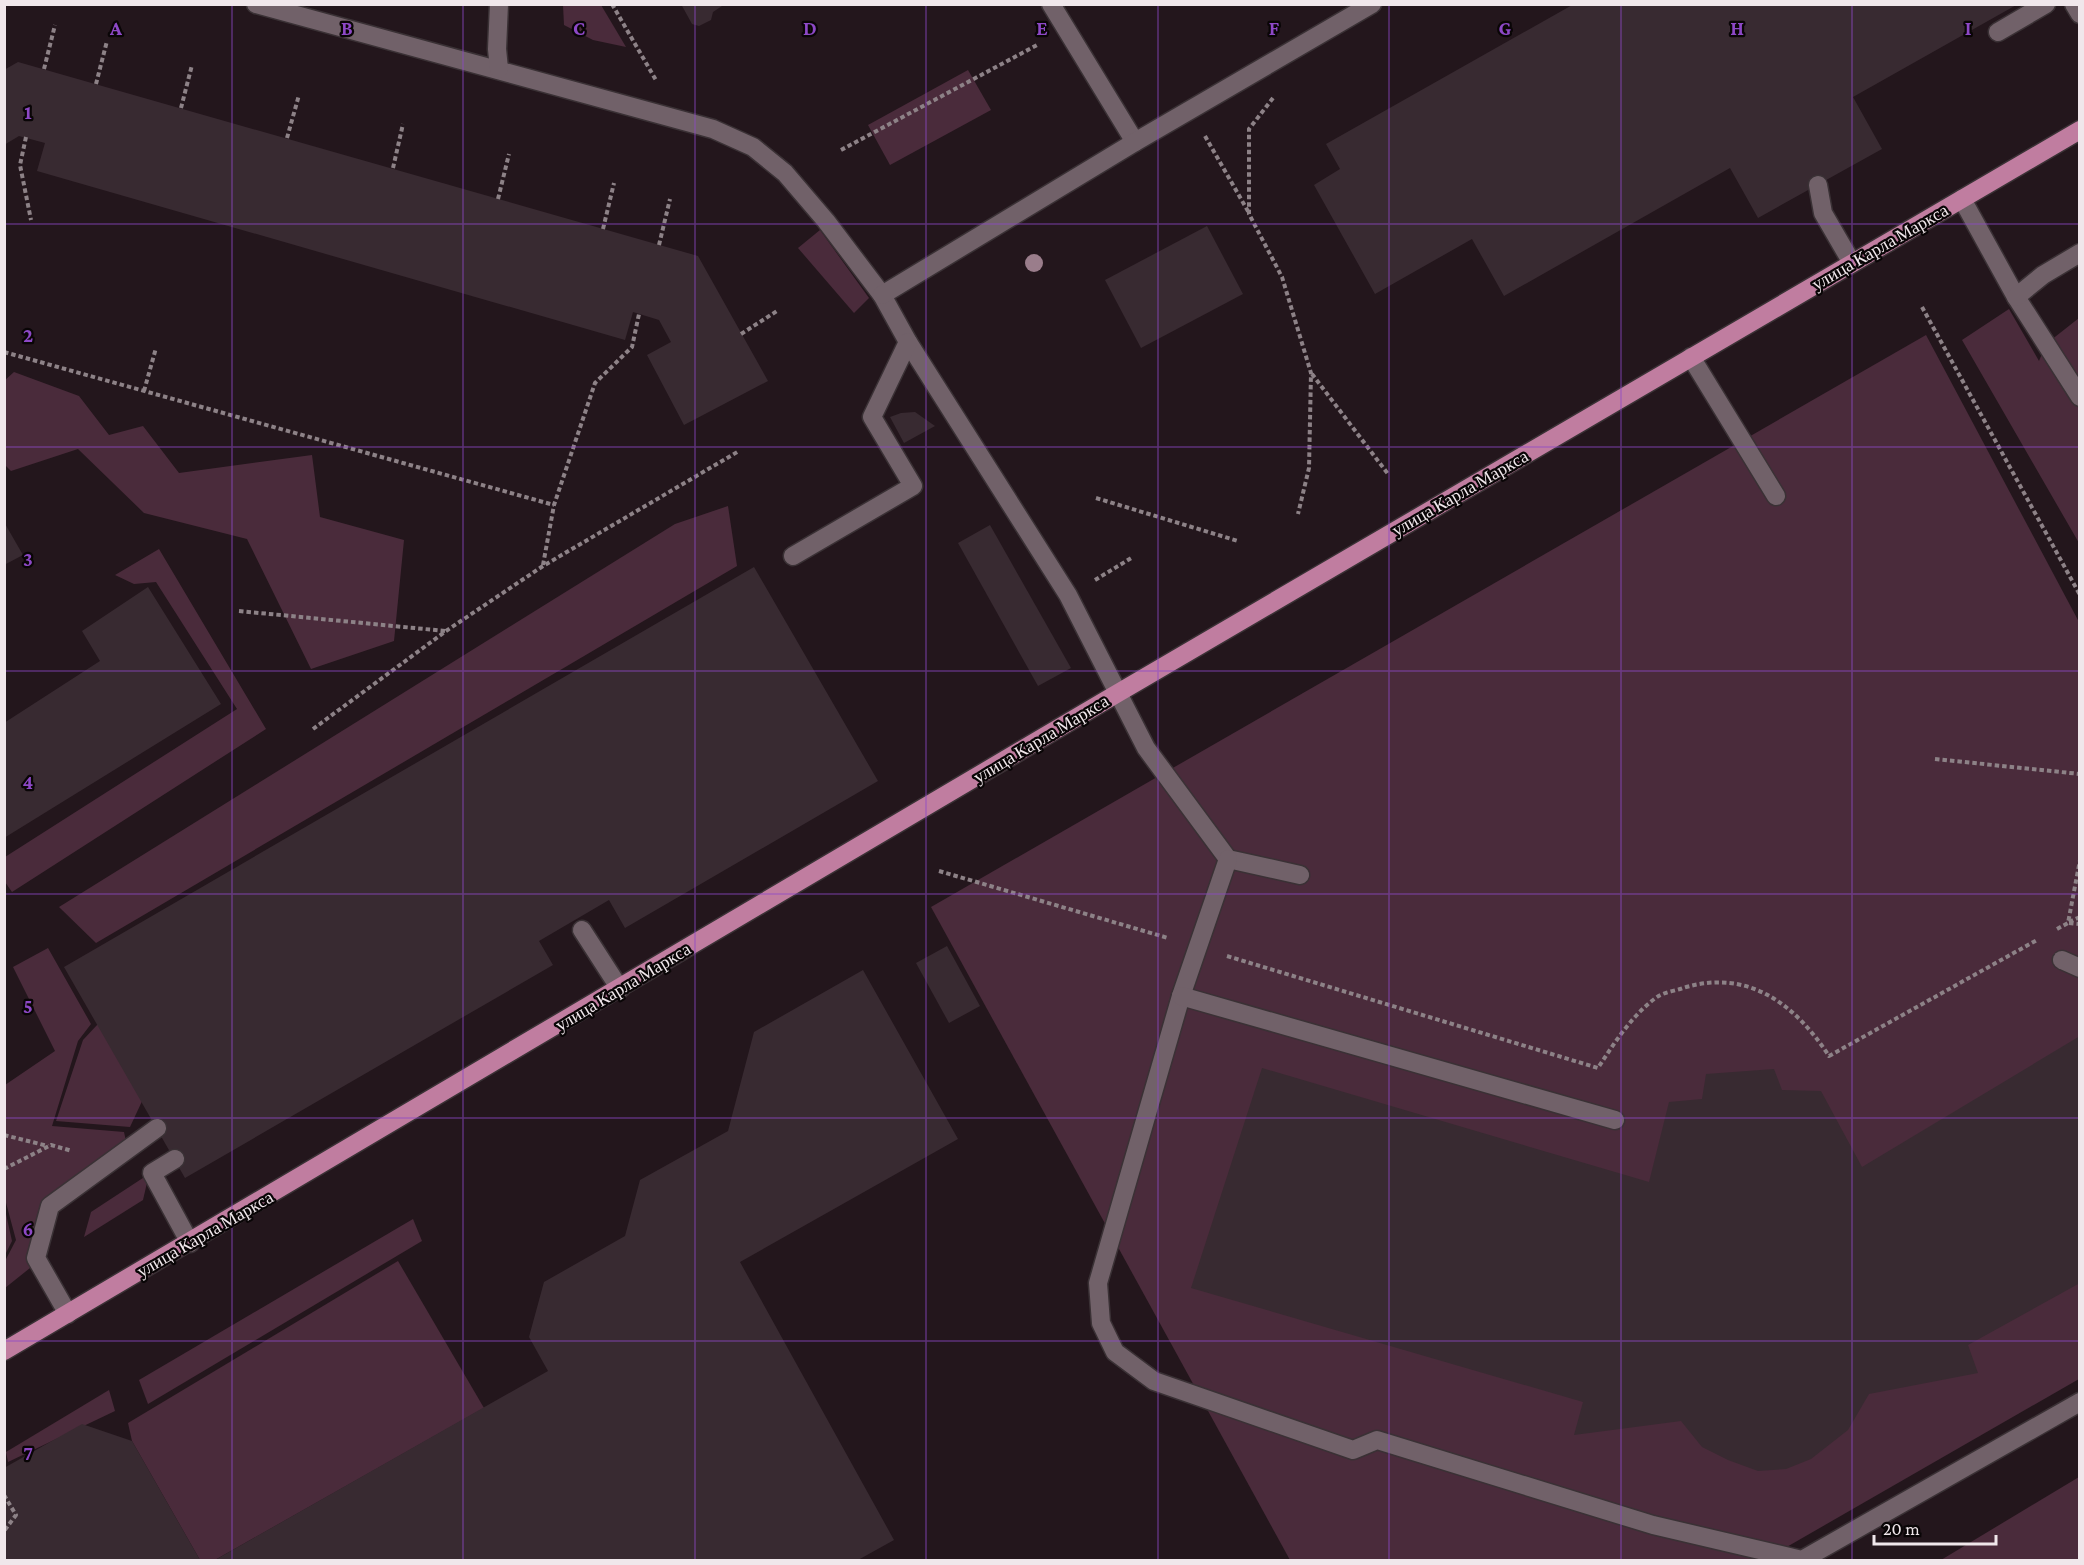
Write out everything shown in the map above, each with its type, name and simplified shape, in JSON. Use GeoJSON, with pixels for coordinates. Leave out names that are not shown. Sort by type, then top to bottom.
{"type":"FeatureCollection","features":[{"type":"Feature","properties":{"kind":"main road","name":"улица Карла Маркса"},"geometry":{"type":"LineString","coordinates":[[4,1351],[1118,693],[2079,130]]}},
{"type":"Feature","properties":{"kind":"street"},"geometry":{"type":"LineString","coordinates":[[256,4],[713,129],[753,147],[785,173],[826,221],[882,295],[908,342],[1068,595],[1146,748],[1228,859],[1300,875]]}},
{"type":"Feature","properties":{"kind":"street"},"geometry":{"type":"LineString","coordinates":[[499,4],[497,49],[499,69]]}},
{"type":"Feature","properties":{"kind":"street"},"geometry":{"type":"LineString","coordinates":[[1051,4],[1135,142]]}},
{"type":"Feature","properties":{"kind":"street"},"geometry":{"type":"LineString","coordinates":[[882,295],[1135,142],[1372,4]]}},
{"type":"Feature","properties":{"kind":"street"},"geometry":{"type":"LineString","coordinates":[[1998,32],[2046,4]]}},
{"type":"Feature","properties":{"kind":"street"},"geometry":{"type":"LineString","coordinates":[[2074,4],[2079,14]]}},
{"type":"Feature","properties":{"kind":"street"},"geometry":{"type":"LineString","coordinates":[[1818,185],[1823,213],[1852,263]]}},
{"type":"Feature","properties":{"kind":"street"},"geometry":{"type":"LineString","coordinates":[[1962,199],[2016,297],[2079,397]]}},
{"type":"Feature","properties":{"kind":"street"},"geometry":{"type":"LineString","coordinates":[[2016,297],[2043,275],[2079,253]]}},
{"type":"Feature","properties":{"kind":"street"},"geometry":{"type":"LineString","coordinates":[[793,556],[913,486],[872,417],[908,342]]}},
{"type":"Feature","properties":{"kind":"street"},"geometry":{"type":"LineString","coordinates":[[1691,357],[1776,496]]}},
{"type":"Feature","properties":{"kind":"street"},"geometry":{"type":"LineString","coordinates":[[1228,859],[1181,996],[1098,1283],[1101,1323],[1115,1352],[1154,1381],[1353,1450],[1377,1440],[1653,1525],[1802,1560],[2079,1402]]}},
{"type":"Feature","properties":{"kind":"street"},"geometry":{"type":"LineString","coordinates":[[582,930],[620,989]]}},
{"type":"Feature","properties":{"kind":"street"},"geometry":{"type":"LineString","coordinates":[[2062,960],[2079,968]]}},
{"type":"Feature","properties":{"kind":"street"},"geometry":{"type":"LineString","coordinates":[[1181,996],[1615,1120]]}},
{"type":"Feature","properties":{"kind":"street"},"geometry":{"type":"LineString","coordinates":[[68,1314],[36,1258],[50,1206],[157,1128]]}},
{"type":"Feature","properties":{"kind":"street"},"geometry":{"type":"LineString","coordinates":[[175,1159],[152,1173],[190,1243]]}},
{"type":"Feature","properties":{"kind":"path"},"geometry":{"type":"LineString","coordinates":[[612,4],[662,90]]}},
{"type":"Feature","properties":{"kind":"path"},"geometry":{"type":"LineString","coordinates":[[44,69],[55,25]]}},
{"type":"Feature","properties":{"kind":"path"},"geometry":{"type":"LineString","coordinates":[[841,150],[1067,29]]}},
{"type":"Feature","properties":{"kind":"path"},"geometry":{"type":"LineString","coordinates":[[96,84],[107,41]]}},
{"type":"Feature","properties":{"kind":"path"},"geometry":{"type":"LineString","coordinates":[[182,108],[192,65]]}},
{"type":"Feature","properties":{"kind":"path"},"geometry":{"type":"LineString","coordinates":[[1250,214],[1249,129],[1280,90]]}},
{"type":"Feature","properties":{"kind":"path"},"geometry":{"type":"LineString","coordinates":[[287,138],[299,95]]}},
{"type":"Feature","properties":{"kind":"path"},"geometry":{"type":"LineString","coordinates":[[1190,110],[1250,214],[1282,277],[1311,373],[1309,468],[1298,514]]}},
{"type":"Feature","properties":{"kind":"path"},"geometry":{"type":"LineString","coordinates":[[393,168],[403,124]]}},
{"type":"Feature","properties":{"kind":"path"},"geometry":{"type":"LineString","coordinates":[[26,137],[20,165],[31,220]]}},
{"type":"Feature","properties":{"kind":"path"},"geometry":{"type":"LineString","coordinates":[[498,199],[509,154]]}},
{"type":"Feature","properties":{"kind":"path"},"geometry":{"type":"LineString","coordinates":[[603,229],[614,183]]}},
{"type":"Feature","properties":{"kind":"path"},"geometry":{"type":"LineString","coordinates":[[659,245],[670,199]]}},
{"type":"Feature","properties":{"kind":"path"},"geometry":{"type":"LineString","coordinates":[[1922,307],[2079,595]]}},
{"type":"Feature","properties":{"kind":"path"},"geometry":{"type":"LineString","coordinates":[[741,334],[777,311]]}},
{"type":"Feature","properties":{"kind":"path"},"geometry":{"type":"LineString","coordinates":[[543,566],[554,505],[595,383],[632,347],[639,314]]}},
{"type":"Feature","properties":{"kind":"path"},"geometry":{"type":"LineString","coordinates":[[144,391],[156,348]]}},
{"type":"Feature","properties":{"kind":"path"},"geometry":{"type":"LineString","coordinates":[[4,352],[554,505]]}},
{"type":"Feature","properties":{"kind":"path"},"geometry":{"type":"LineString","coordinates":[[1311,373],[1388,474]]}},
{"type":"Feature","properties":{"kind":"path"},"geometry":{"type":"LineString","coordinates":[[313,729],[446,632],[543,566],[739,451]]}},
{"type":"Feature","properties":{"kind":"path"},"geometry":{"type":"LineString","coordinates":[[1096,498],[1238,541]]}},
{"type":"Feature","properties":{"kind":"path"},"geometry":{"type":"LineString","coordinates":[[1068,595],[1133,557]]}},
{"type":"Feature","properties":{"kind":"path"},"geometry":{"type":"LineString","coordinates":[[239,611],[446,632]]}},
{"type":"Feature","properties":{"kind":"path"},"geometry":{"type":"LineString","coordinates":[[1935,759],[2079,774]]}},
{"type":"Feature","properties":{"kind":"path"},"geometry":{"type":"LineString","coordinates":[[2068,923],[2079,860]]}},
{"type":"Feature","properties":{"kind":"path"},"geometry":{"type":"LineString","coordinates":[[939,872],[1598,1068],[1621,1032],[1658,996],[1698,984],[1743,983],[1781,1001],[1810,1027],[1829,1056],[2079,917]]}},
{"type":"Feature","properties":{"kind":"path"},"geometry":{"type":"LineString","coordinates":[[2068,923],[2079,924]]}},
{"type":"Feature","properties":{"kind":"path"},"geometry":{"type":"LineString","coordinates":[[4,1134],[110,1162]]}},
{"type":"Feature","properties":{"kind":"path"},"geometry":{"type":"LineString","coordinates":[[4,1169],[48,1146]]}},
{"type":"Feature","properties":{"kind":"path"},"geometry":{"type":"LineString","coordinates":[[4,1495],[16,1515],[4,1531]]}},
{"type":"Feature","properties":{"kind":"shaded area"},"geometry":{"type":"Polygon","coordinates":[[[563,5],[601,5],[626,47],[593,40],[564,25],[563,5]]]}},
{"type":"Feature","properties":{"kind":"shaded area"},"geometry":{"type":"Polygon","coordinates":[[[968,70],[991,110],[890,165],[868,125],[968,70]]]}},
{"type":"Feature","properties":{"kind":"shaded area"},"geometry":{"type":"Polygon","coordinates":[[[820,230],[869,298],[854,313],[798,248],[820,230]]]}},
{"type":"Feature","properties":{"kind":"shaded area"},"geometry":{"type":"Polygon","coordinates":[[[2009,309],[2039,361],[2046,344],[2079,318],[2079,543],[1962,340],[2009,309]]]}},
{"type":"Feature","properties":{"kind":"shaded area"},"geometry":{"type":"Polygon","coordinates":[[[1926,335],[2079,622],[2079,1379],[1764,1560],[1290,1560],[931,907],[1926,335]]]}},
{"type":"Feature","properties":{"kind":"shaded area"},"geometry":{"type":"Polygon","coordinates":[[[14,372],[79,396],[109,435],[143,426],[179,473],[312,455],[320,517],[404,540],[394,641],[311,669],[247,539],[144,513],[78,449],[11,471],[5,465],[4,381],[14,372]]]}},
{"type":"Feature","properties":{"kind":"shaded area"},"geometry":{"type":"Polygon","coordinates":[[[728,506],[737,566],[96,943],[59,907],[675,524],[728,506]]]}},
{"type":"Feature","properties":{"kind":"shaded area"},"geometry":{"type":"Polygon","coordinates":[[[159,549],[266,729],[12,892],[5,882],[5,857],[237,709],[156,582],[134,584],[115,575],[159,549]]]}},
{"type":"Feature","properties":{"kind":"shaded area"},"geometry":{"type":"Polygon","coordinates":[[[48,948],[91,1024],[78,1041],[52,1126],[124,1132],[129,1155],[45,1209],[30,1268],[5,1288],[4,1263],[16,1240],[5,1199],[5,1085],[55,1051],[13,967],[48,948]]]}},
{"type":"Feature","properties":{"kind":"shaded area"},"geometry":{"type":"Polygon","coordinates":[[[129,991],[164,1054],[130,1127],[56,1121],[83,1040],[129,991]]]}},
{"type":"Feature","properties":{"kind":"shaded area"},"geometry":{"type":"Polygon","coordinates":[[[149,1174],[143,1200],[84,1237],[91,1212],[149,1174]]]}},
{"type":"Feature","properties":{"kind":"shaded area"},"geometry":{"type":"Polygon","coordinates":[[[4,1205],[12,1241],[5,1255],[4,1255],[4,1205]]]}},
{"type":"Feature","properties":{"kind":"shaded area"},"geometry":{"type":"Polygon","coordinates":[[[413,1219],[422,1241],[148,1404],[139,1380],[413,1219]]]}},
{"type":"Feature","properties":{"kind":"shaded area"},"geometry":{"type":"Polygon","coordinates":[[[398,1261],[484,1408],[215,1560],[200,1560],[132,1441],[128,1423],[398,1261]]]}},
{"type":"Feature","properties":{"kind":"shaded area"},"geometry":{"type":"Polygon","coordinates":[[[109,1390],[115,1411],[8,1462],[6,1452],[109,1390]]]}},
{"type":"Feature","properties":{"kind":"shaded area"},"geometry":{"type":"Polygon","coordinates":[[[2079,1477],[2079,1560],[1941,1560],[2079,1477]]]}},
{"type":"Feature","properties":{"kind":"building"},"geometry":{"type":"Polygon","coordinates":[[[681,4],[725,4],[713,12],[711,20],[699,26],[692,24],[681,4]]]}},
{"type":"Feature","properties":{"kind":"building"},"geometry":{"type":"Polygon","coordinates":[[[1574,4],[2018,4],[1853,97],[1882,149],[1758,218],[1730,168],[1504,296],[1472,239],[1375,294],[1314,185],[1340,169],[1326,144],[1574,4]]]}},
{"type":"Feature","properties":{"kind":"building"},"geometry":{"type":"Polygon","coordinates":[[[18,62],[698,256],[768,381],[684,425],[647,355],[671,342],[659,320],[633,312],[625,340],[37,171],[45,143],[19,136],[4,145],[4,70],[18,62]]]}},
{"type":"Feature","properties":{"kind":"building"},"geometry":{"type":"Polygon","coordinates":[[[1207,226],[1243,294],[1141,348],[1105,280],[1207,226]]]}},
{"type":"Feature","properties":{"kind":"building"},"geometry":{"type":"Polygon","coordinates":[[[915,412],[935,426],[904,443],[890,417],[915,412]]]}},
{"type":"Feature","properties":{"kind":"building"},"geometry":{"type":"Polygon","coordinates":[[[4,522],[23,555],[4,565],[4,522]]]}},
{"type":"Feature","properties":{"kind":"building"},"geometry":{"type":"Polygon","coordinates":[[[990,525],[1071,668],[1038,686],[958,543],[990,525]]]}},
{"type":"Feature","properties":{"kind":"building"},"geometry":{"type":"Polygon","coordinates":[[[754,567],[878,781],[625,928],[609,900],[539,941],[553,965],[185,1178],[64,967],[754,567]]]}},
{"type":"Feature","properties":{"kind":"building"},"geometry":{"type":"Polygon","coordinates":[[[148,587],[221,704],[4,838],[4,723],[100,661],[82,631],[148,587]]]}},
{"type":"Feature","properties":{"kind":"building"},"geometry":{"type":"Polygon","coordinates":[[[947,946],[980,1006],[949,1023],[916,963],[947,946]]]}},
{"type":"Feature","properties":{"kind":"building"},"geometry":{"type":"Polygon","coordinates":[[[863,970],[958,1139],[740,1262],[894,1540],[858,1560],[215,1560],[548,1371],[529,1337],[544,1282],[625,1236],[640,1180],[728,1131],[754,1032],[863,970]]]}},
{"type":"Feature","properties":{"kind":"building"},"geometry":{"type":"Polygon","coordinates":[[[2080,1036],[2080,1283],[1968,1345],[1978,1373],[1869,1394],[1848,1430],[1811,1459],[1786,1469],[1758,1471],[1728,1460],[1702,1447],[1681,1421],[1574,1435],[1583,1402],[1191,1288],[1262,1068],[1649,1182],[1669,1102],[1702,1099],[1706,1074],[1774,1069],[1782,1090],[1821,1091],[1862,1167],[2080,1036]]]}},
{"type":"Feature","properties":{"kind":"building"},"geometry":{"type":"Polygon","coordinates":[[[82,1424],[132,1441],[200,1560],[4,1560],[4,1468],[82,1424]]]}}]}
